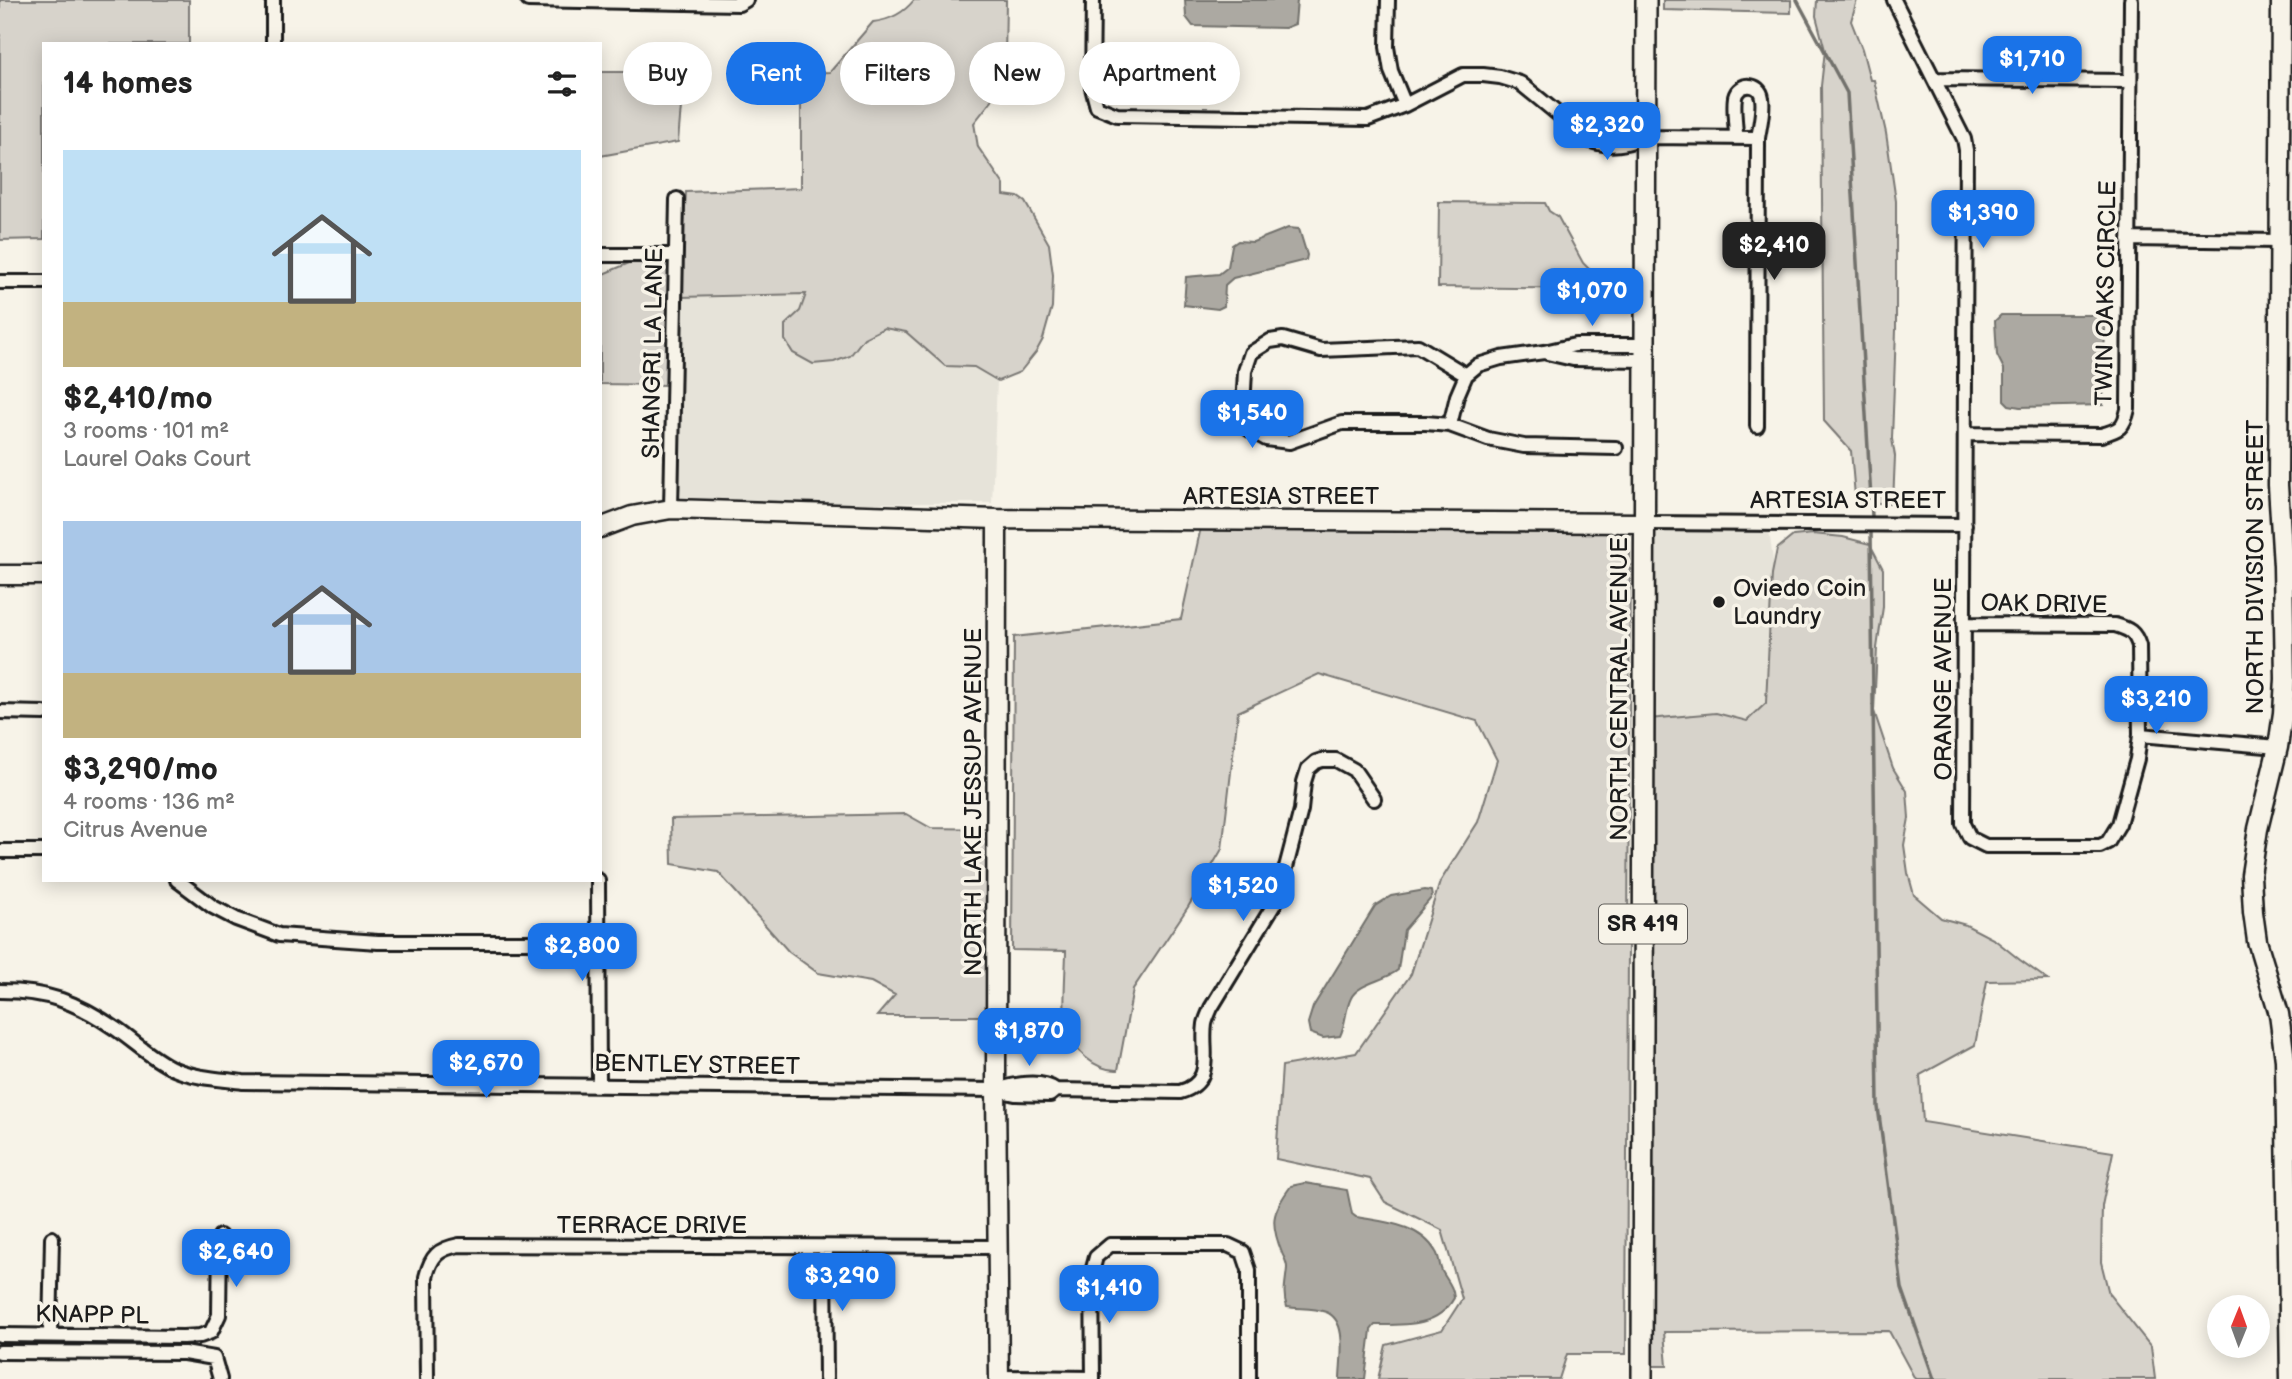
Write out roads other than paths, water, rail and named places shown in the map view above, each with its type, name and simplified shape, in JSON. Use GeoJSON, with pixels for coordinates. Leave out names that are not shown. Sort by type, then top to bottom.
{"type":"FeatureCollection","features":[{"type":"Feature","properties":{"kind":"main road","name":"NORTH CENTRAL AVENUE"},"geometry":{"type":"LineString","coordinates":[[1642,1379],[1646,0]]}},
{"type":"Feature","properties":{"kind":"street"},"geometry":{"type":"LineString","coordinates":[[273,0],[273,42]]}},
{"type":"Feature","properties":{"kind":"street"},"geometry":{"type":"LineString","coordinates":[[528,0],[739,4],[746,0]]}},
{"type":"Feature","properties":{"kind":"street"},"geometry":{"type":"LineString","coordinates":[[1093,0],[1092,88],[1097,107],[1117,115],[1368,119],[1463,75],[1500,77],[1520,83],[1579,130],[1624,132],[1645,137],[1758,138]]}},
{"type":"Feature","properties":{"kind":"street"},"geometry":{"type":"LineString","coordinates":[[1388,0],[1387,47],[1391,71],[1405,104]]}},
{"type":"Feature","properties":{"kind":"street"},"geometry":{"type":"LineString","coordinates":[[1894,0],[1964,139],[1966,150],[1965,525]]}},
{"type":"Feature","properties":{"kind":"street","name":"TWIN OAKS CIRCLE"},"geometry":{"type":"LineString","coordinates":[[1965,434],[2101,435],[2117,430],[2125,421],[2131,0]]}},
{"type":"Feature","properties":{"kind":"street","name":"NORTH DIVISION STREET"},"geometry":{"type":"LineString","coordinates":[[2281,0],[2278,485],[2288,680],[2278,747],[2258,829],[2251,875],[2257,941],[2279,1014],[2288,1087],[2290,1379]]}},
{"type":"Feature","properties":{"kind":"street"},"geometry":{"type":"LineString","coordinates":[[1935,79],[2130,81]]}},
{"type":"Feature","properties":{"kind":"street"},"geometry":{"type":"LineString","coordinates":[[1736,137],[1735,98],[1745,85],[1753,86],[1759,89],[1762,97],[1758,138],[1757,426]]}},
{"type":"Feature","properties":{"kind":"street","name":"SHANGRI LA LANE"},"geometry":{"type":"LineString","coordinates":[[671,509],[677,199]]}},
{"type":"Feature","properties":{"kind":"street"},"geometry":{"type":"LineString","coordinates":[[2129,239],[2279,242]]}},
{"type":"Feature","properties":{"kind":"street"},"geometry":{"type":"LineString","coordinates":[[602,255],[675,255]]}},
{"type":"Feature","properties":{"kind":"street"},"geometry":{"type":"LineString","coordinates":[[0,282],[42,282]]}},
{"type":"Feature","properties":{"kind":"street"},"geometry":{"type":"LineString","coordinates":[[1466,374],[1418,346],[1321,350],[1283,339],[1270,341],[1251,353],[1245,371],[1243,408],[1250,430],[1266,439],[1289,442],[1342,423],[1426,423],[1450,425],[1488,439],[1524,446],[1616,449]]}},
{"type":"Feature","properties":{"kind":"street"},"geometry":{"type":"LineString","coordinates":[[1450,425],[1466,374],[1478,365],[1501,358],[1574,345],[1645,353]]}},
{"type":"Feature","properties":{"kind":"street","name":"ARTESIA STREET"},"geometry":{"type":"LineString","coordinates":[[602,527],[632,516],[671,509],[997,519],[1965,525]]}},
{"type":"Feature","properties":{"kind":"street","name":"NORTH LAKE JESSUP AVENUE"},"geometry":{"type":"LineString","coordinates":[[997,519],[996,1090],[999,1378]]}},
{"type":"Feature","properties":{"kind":"street","name":"ORANGE AVENUE"},"geometry":{"type":"LineString","coordinates":[[1965,525],[1963,812],[1966,833]]}},
{"type":"Feature","properties":{"kind":"street"},"geometry":{"type":"LineString","coordinates":[[0,575],[42,575]]}},
{"type":"Feature","properties":{"kind":"street","name":"OAK DRIVE"},"geometry":{"type":"LineString","coordinates":[[1966,624],[2115,625],[2128,628],[2136,635],[2139,646],[2140,735],[2137,759],[2119,824],[2108,842],[2100,846],[1986,846],[1976,843],[1966,833]]}},
{"type":"Feature","properties":{"kind":"street"},"geometry":{"type":"LineString","coordinates":[[0,712],[42,713]]}},
{"type":"Feature","properties":{"kind":"street"},"geometry":{"type":"LineString","coordinates":[[2140,735],[2278,747]]}},
{"type":"Feature","properties":{"kind":"street","name":"BENTLEY STREET"},"geometry":{"type":"LineString","coordinates":[[0,991],[28,991],[73,1003],[176,1070],[243,1082],[996,1090],[1015,1094],[1049,1095],[1056,1090],[1180,1092],[1193,1088],[1201,1078],[1205,1065],[1205,1024],[1211,1008],[1278,898],[1301,810],[1308,769],[1322,760],[1336,760],[1354,770],[1374,799]]}},
{"type":"Feature","properties":{"kind":"street"},"geometry":{"type":"LineString","coordinates":[[0,851],[42,851]]}},
{"type":"Feature","properties":{"kind":"street"},"geometry":{"type":"LineString","coordinates":[[180,882],[213,907],[279,935],[378,942],[598,942]]}},
{"type":"Feature","properties":{"kind":"street"},"geometry":{"type":"LineString","coordinates":[[598,882],[599,1085]]}},
{"type":"Feature","properties":{"kind":"street","name":"KNAPP PL"},"geometry":{"type":"LineString","coordinates":[[0,1335],[183,1337],[211,1332],[219,1315],[219,1236]]}},
{"type":"Feature","properties":{"kind":"street"},"geometry":{"type":"LineString","coordinates":[[50,1335],[52,1238]]}},
{"type":"Feature","properties":{"kind":"street","name":"TERRACE DRIVE"},"geometry":{"type":"LineString","coordinates":[[427,1379],[426,1277],[429,1263],[445,1248],[459,1245],[998,1247]]}},
{"type":"Feature","properties":{"kind":"street"},"geometry":{"type":"LineString","coordinates":[[999,1378],[1093,1378],[1092,1272],[1096,1256],[1110,1245],[1228,1245],[1243,1252],[1249,1270],[1249,1379]]}},
{"type":"Feature","properties":{"kind":"street"},"geometry":{"type":"LineString","coordinates":[[825,1247],[826,1379]]}},
{"type":"Feature","properties":{"kind":"street"},"geometry":{"type":"LineString","coordinates":[[0,1352],[184,1353],[214,1358],[220,1379]]}},
{"type":"Feature","properties":{"kind":"waterway"},"geometry":{"type":"LineString","coordinates":[[1797,0],[1847,93],[1872,516]]}},
{"type":"Feature","properties":{"kind":"waterway"},"geometry":{"type":"LineString","coordinates":[[1871,533],[1878,1107],[1902,1288],[1934,1379]]}},
{"type":"Feature","properties":{"kind":"place","name":"Oviedo Coin Laundry"},"geometry":{"type":"Point","coordinates":[1719,602]}}]}
